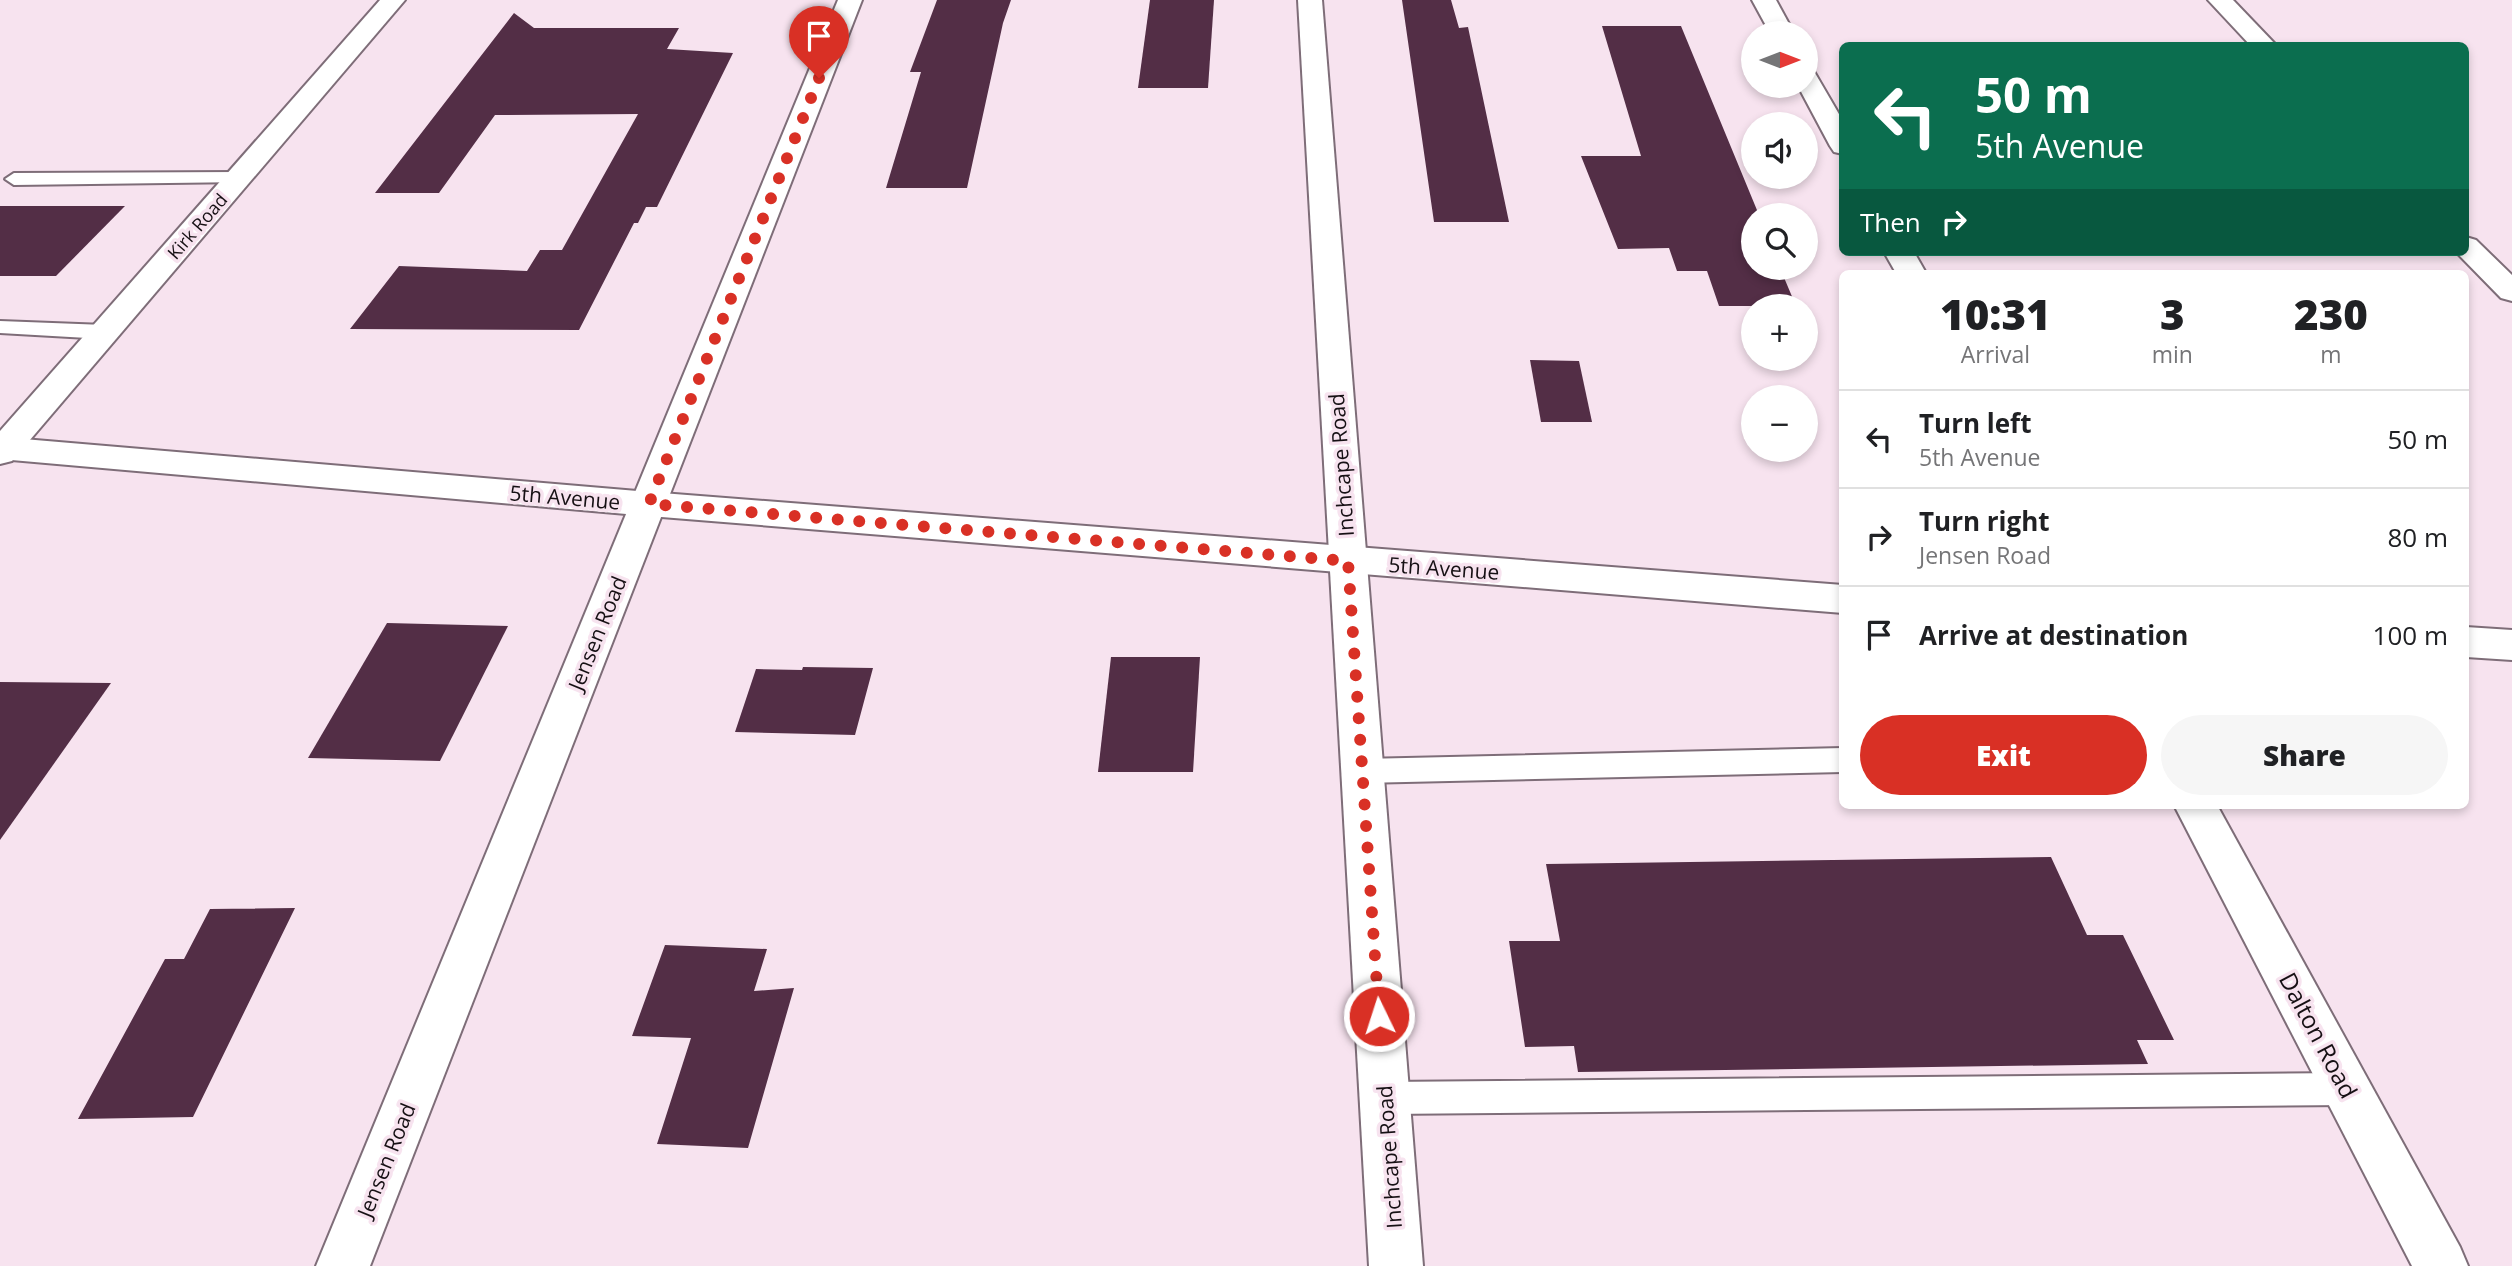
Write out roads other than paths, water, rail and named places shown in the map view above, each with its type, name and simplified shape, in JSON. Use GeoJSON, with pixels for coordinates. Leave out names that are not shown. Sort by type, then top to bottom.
{"type":"FeatureCollection","features":[{"type":"Feature","properties":{"kind":"street","name":"Kirk Road"},"geometry":{"type":"LineString","coordinates":[[1,450],[393,0]]}},
{"type":"Feature","properties":{"kind":"street","name":"Jensen Road"},"geometry":{"type":"LineString","coordinates":[[344,1266],[850,0]]}},
{"type":"Feature","properties":{"kind":"street","name":"Inchcape Road"},"geometry":{"type":"LineString","coordinates":[[1310,0],[1396,1266]]}},
{"type":"Feature","properties":{"kind":"street"},"geometry":{"type":"LineString","coordinates":[[1764,0],[1775,21]]}},
{"type":"Feature","properties":{"kind":"street"},"geometry":{"type":"LineString","coordinates":[[2220,0],[2262,42]]}},
{"type":"Feature","properties":{"kind":"street"},"geometry":{"type":"LineString","coordinates":[[1817,98],[1839,139]]}},
{"type":"Feature","properties":{"kind":"street"},"geometry":{"type":"LineString","coordinates":[[2469,249],[2512,292]]}},
{"type":"Feature","properties":{"kind":"street","name":"5th Avenue"},"geometry":{"type":"LineString","coordinates":[[1,450],[1839,599]]}},
{"type":"Feature","properties":{"kind":"street"},"geometry":{"type":"LineString","coordinates":[[2469,642],[2512,645]]}},
{"type":"Feature","properties":{"kind":"street","name":"Dalton Road"},"geometry":{"type":"LineString","coordinates":[[2197,809],[2441,1266]]}},
{"type":"Feature","properties":{"kind":"lane"},"geometry":{"type":"LineString","coordinates":[[14,178],[239,178]]}},
{"type":"Feature","properties":{"kind":"lane"},"geometry":{"type":"LineString","coordinates":[[0,327],[104,332]]}},
{"type":"Feature","properties":{"kind":"lane"},"geometry":{"type":"LineString","coordinates":[[1362,771],[1839,760]]}},
{"type":"Feature","properties":{"kind":"lane"},"geometry":{"type":"LineString","coordinates":[[1385,1098],[2348,1089]]}}]}
